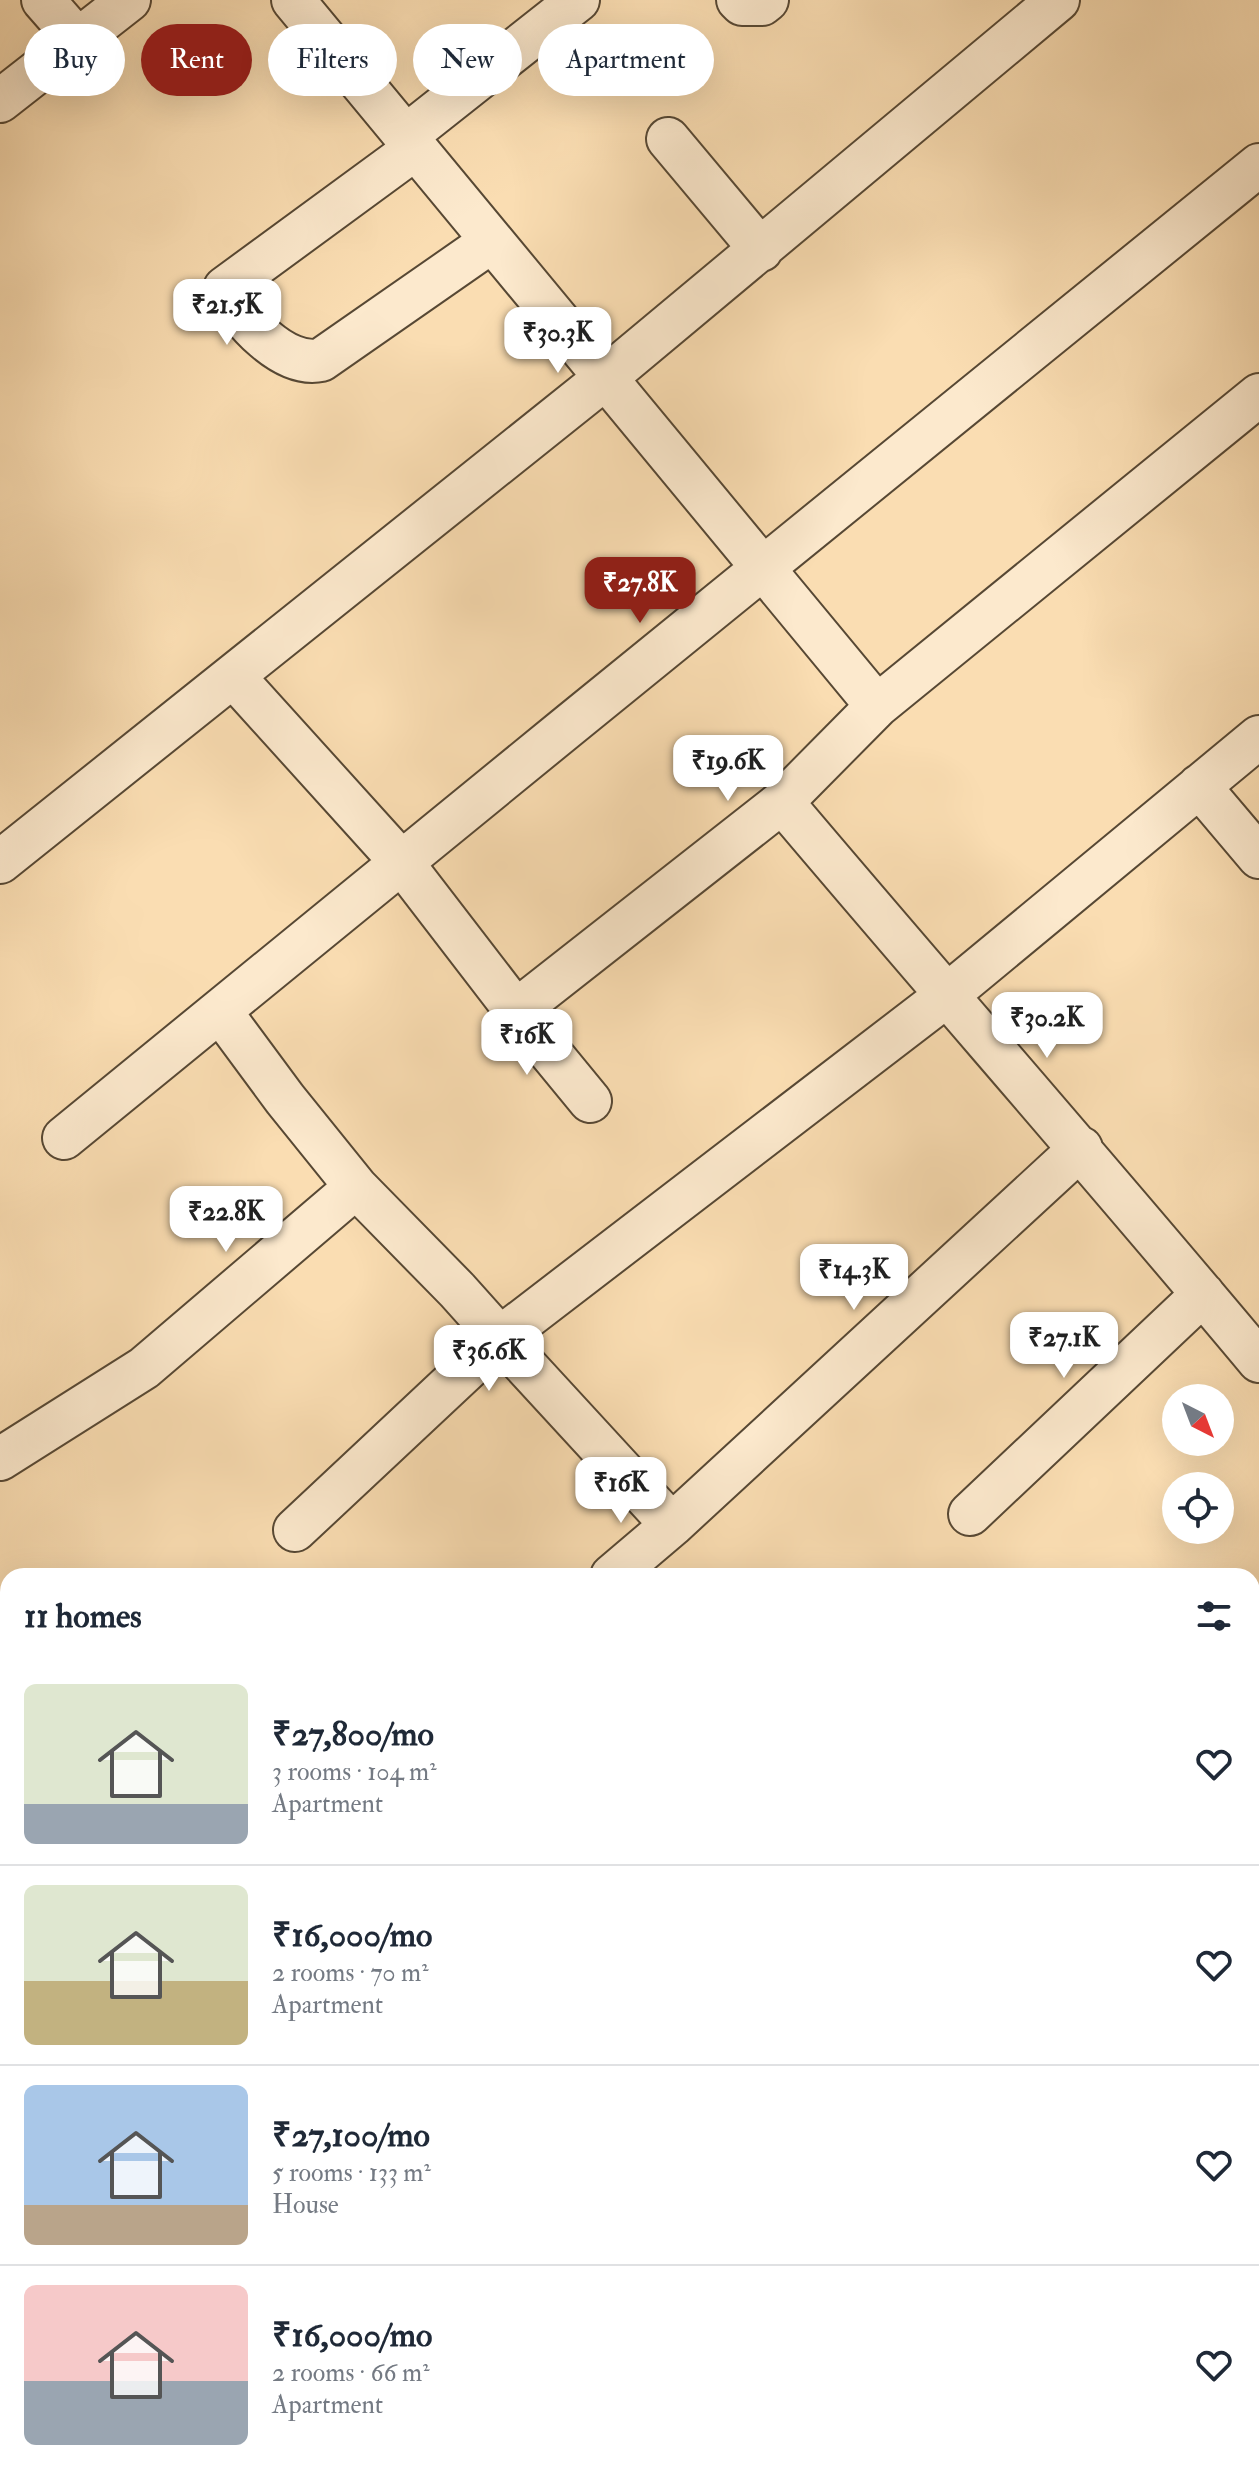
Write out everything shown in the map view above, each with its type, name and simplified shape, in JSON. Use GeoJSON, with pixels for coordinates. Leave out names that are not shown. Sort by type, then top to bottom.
{"type":"FeatureCollection","features":[{"type":"Feature","properties":{"kind":"street"},"geometry":{"type":"LineString","coordinates":[[43,0],[64,24]]}},
{"type":"Feature","properties":{"kind":"street"},"geometry":{"type":"LineString","coordinates":[[98,24],[129,0]]}},
{"type":"Feature","properties":{"kind":"street"},"geometry":{"type":"LineString","coordinates":[[293,0],[877,706]]}},
{"type":"Feature","properties":{"kind":"street"},"geometry":{"type":"LineString","coordinates":[[492,241],[321,360],[310,362],[269,344],[232,304],[225,288],[411,142],[578,0]]}},
{"type":"Feature","properties":{"kind":"street"},"geometry":{"type":"LineString","coordinates":[[738,0],[742,4],[762,4],[767,0]]}},
{"type":"Feature","properties":{"kind":"street"},"geometry":{"type":"LineString","coordinates":[[0,862],[604,379],[1058,0]]}},
{"type":"Feature","properties":{"kind":"street"},"geometry":{"type":"LineString","coordinates":[[0,101],[24,82]]}},
{"type":"Feature","properties":{"kind":"street"},"geometry":{"type":"LineString","coordinates":[[668,139],[761,250]]}},
{"type":"Feature","properties":{"kind":"street"},"geometry":{"type":"LineString","coordinates":[[64,1138],[1259,165]]}},
{"type":"Feature","properties":{"kind":"street"},"geometry":{"type":"LineString","coordinates":[[516,1011],[782,802],[877,706],[1259,395]]}},
{"type":"Feature","properties":{"kind":"street"},"geometry":{"type":"LineString","coordinates":[[233,676],[403,864],[590,1101]]}},
{"type":"Feature","properties":{"kind":"street"},"geometry":{"type":"LineString","coordinates":[[295,1530],[500,1338],[946,996],[1259,737]]}},
{"type":"Feature","properties":{"kind":"street"},"geometry":{"type":"LineString","coordinates":[[1199,786],[1259,857]]}},
{"type":"Feature","properties":{"kind":"street"},"geometry":{"type":"LineString","coordinates":[[782,802],[946,996],[1081,1148],[1259,1361]]}},
{"type":"Feature","properties":{"kind":"street"},"geometry":{"type":"LineString","coordinates":[[220,1011],[356,1187],[457,1290],[672,1525]]}},
{"type":"Feature","properties":{"kind":"street"},"geometry":{"type":"LineString","coordinates":[[621,1568],[1081,1148]]}},
{"type":"Feature","properties":{"kind":"street"},"geometry":{"type":"LineString","coordinates":[[0,1459],[144,1368],[356,1187]]}},
{"type":"Feature","properties":{"kind":"street"},"geometry":{"type":"LineString","coordinates":[[970,1514],[1203,1294]]}}]}
